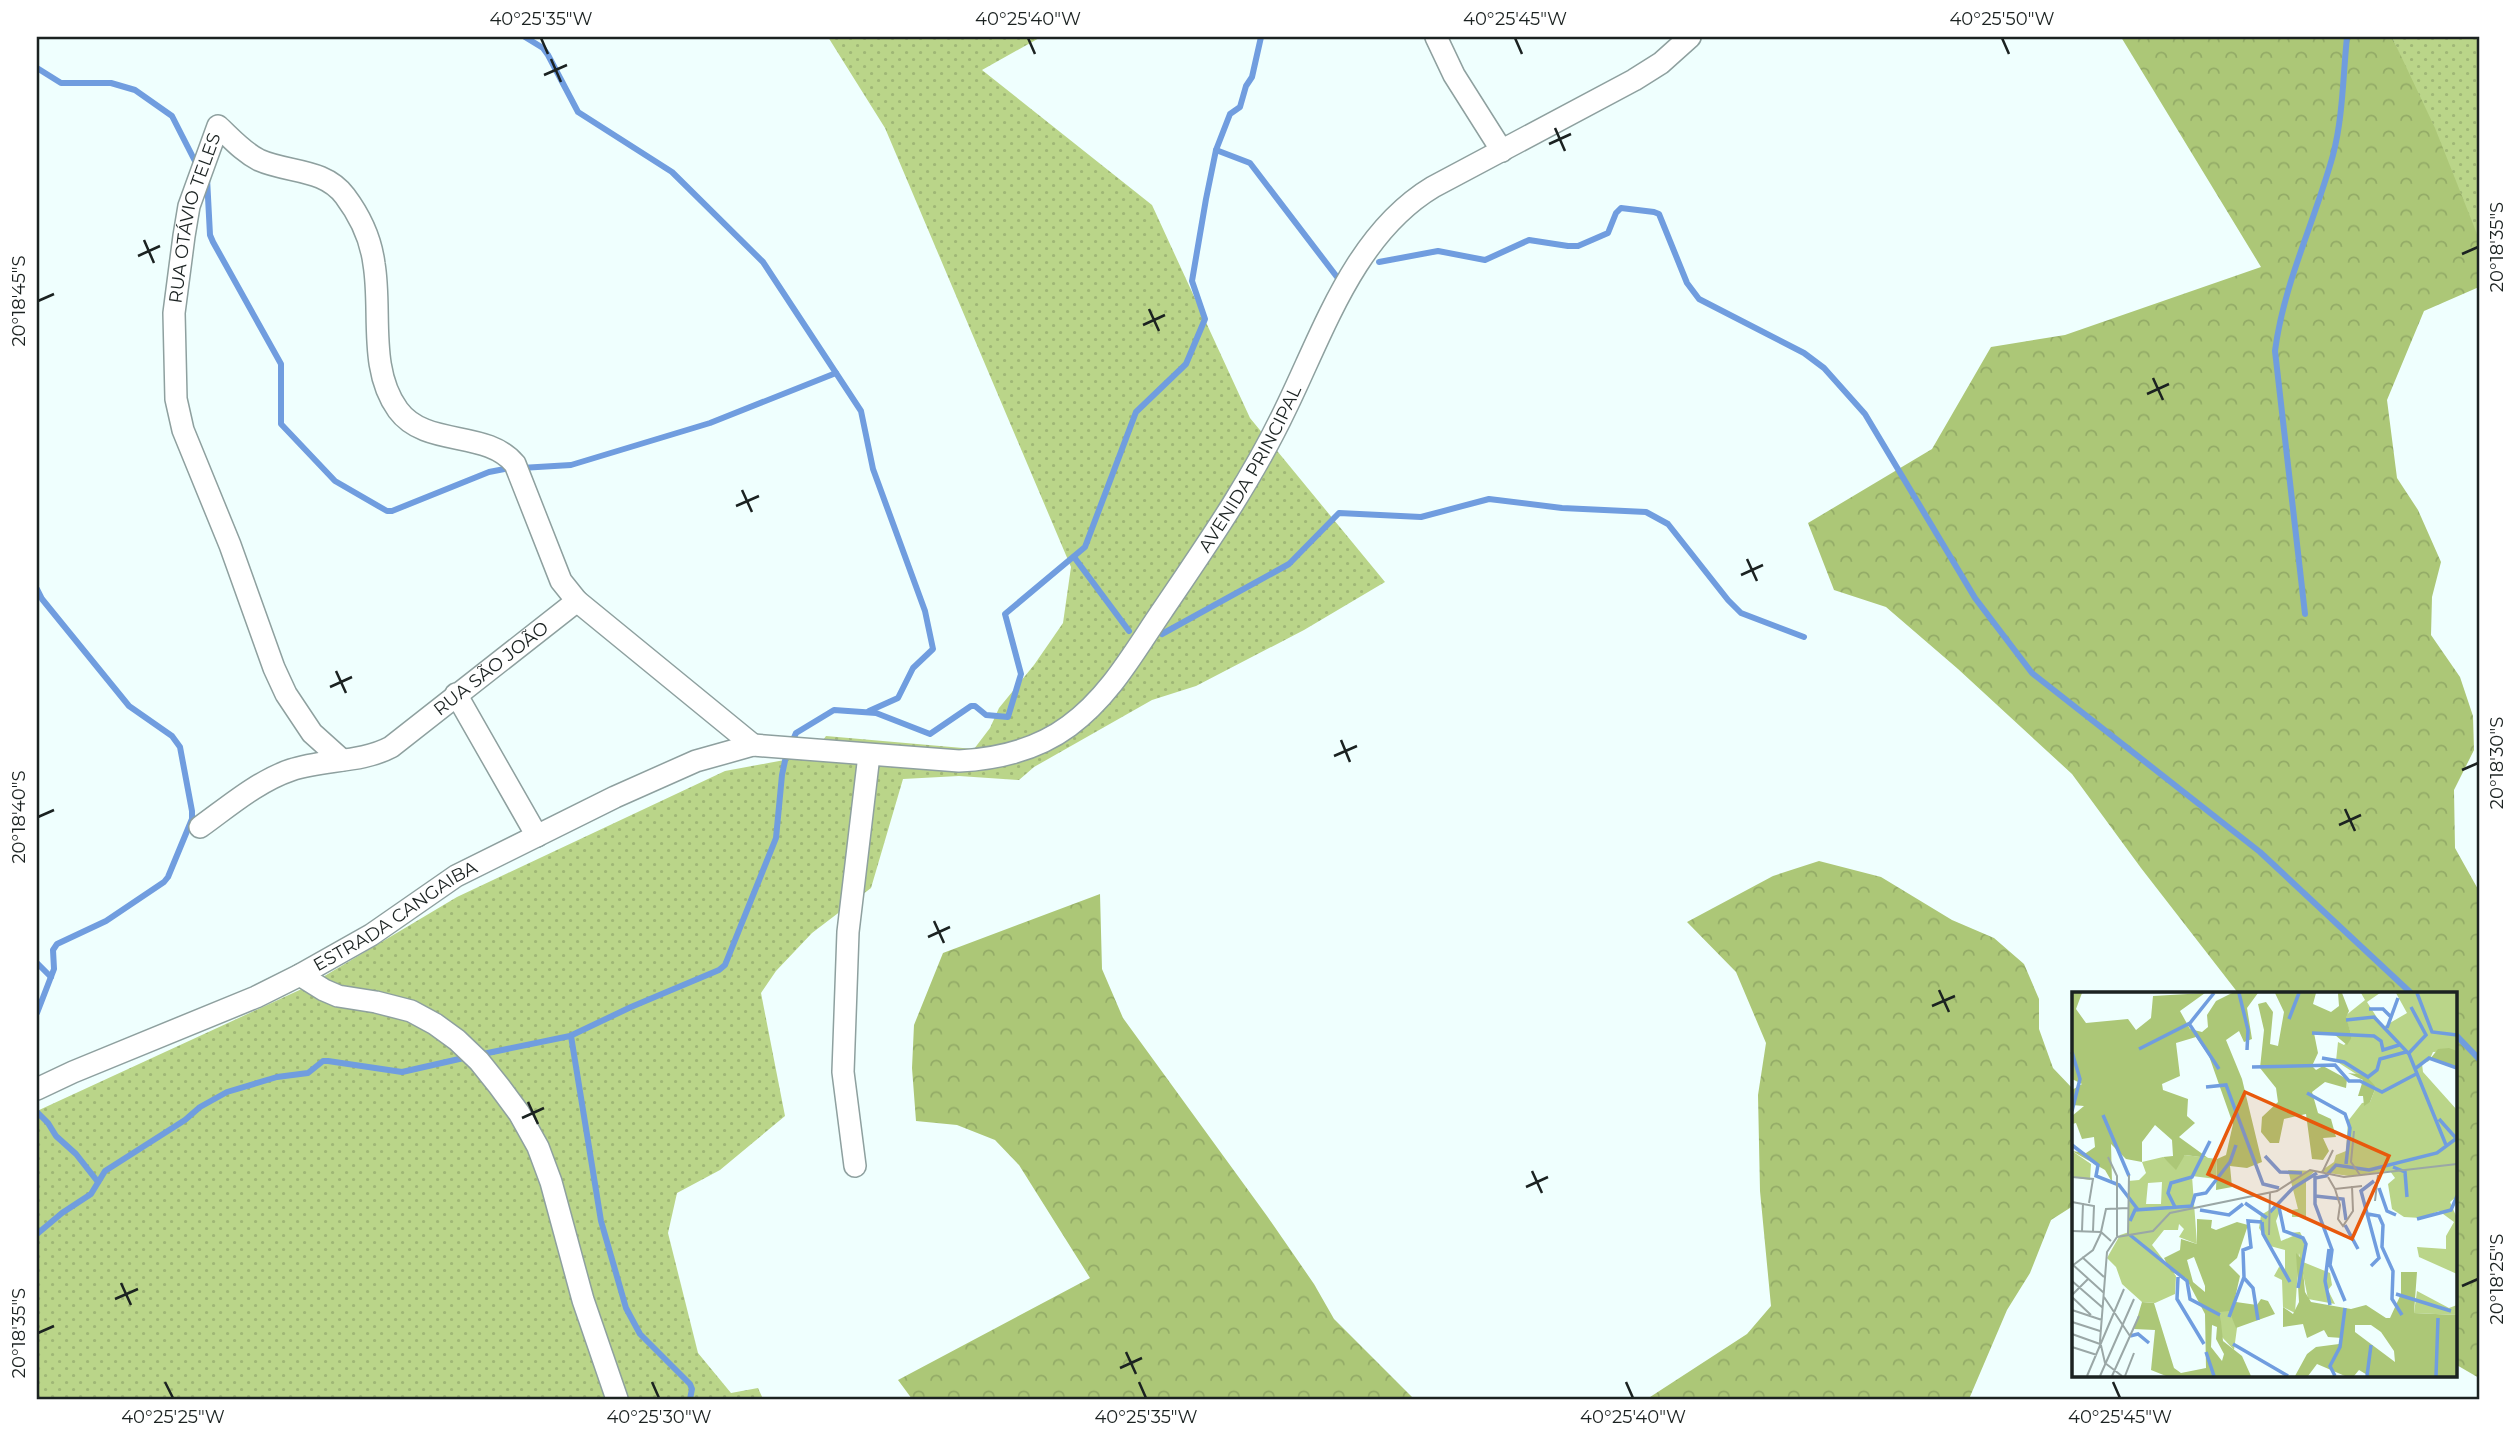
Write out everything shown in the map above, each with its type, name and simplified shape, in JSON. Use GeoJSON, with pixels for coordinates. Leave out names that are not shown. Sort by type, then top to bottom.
{"type":"FeatureCollection","features":[{"type":"Feature","properties":{"kind":"street"},"geometry":{"type":"LineString","coordinates":[[1436,37],[1454,75],[1502,150]]}},
{"type":"Feature","properties":{"kind":"street","name":"AVENIDA PRINCIPAL"},"geometry":{"type":"LineString","coordinates":[[753,746],[959,761],[997,757],[1067,728],[1092,707],[1115,681],[1265,451],[1345,285],[1368,248],[1394,217],[1417,196],[1642,76],[1673,54],[1690,37]]}},
{"type":"Feature","properties":{"kind":"street","name":"RUA OTÁVIO TELES"},"geometry":{"type":"LineString","coordinates":[[342,760],[312,733],[278,677],[230,545],[183,430],[176,399],[174,313],[184,236],[189,206],[218,126],[243,150],[258,159],[330,181],[343,194],[362,226],[374,263],[381,363],[386,388],[398,409],[422,430],[480,444],[508,456],[515,464],[561,581],[577,601]]}},
{"type":"Feature","properties":{"kind":"street"},"geometry":{"type":"LineString","coordinates":[[577,601],[753,746]]}},
{"type":"Feature","properties":{"kind":"street","name":"RUA SÃO JOÃO"},"geometry":{"type":"LineString","coordinates":[[200,827],[278,775],[310,765],[376,754],[391,747],[577,601]]}},
{"type":"Feature","properties":{"kind":"street"},"geometry":{"type":"LineString","coordinates":[[456,694],[537,836]]}},
{"type":"Feature","properties":{"kind":"street","name":"ESTRADA CANGAIBA"},"geometry":{"type":"LineString","coordinates":[[38,1083],[256,998],[371,935],[456,876],[674,770],[718,754],[753,746]]}},
{"type":"Feature","properties":{"kind":"street"},"geometry":{"type":"LineString","coordinates":[[855,1166],[844,1059],[848,932],[869,755]]}},
{"type":"Feature","properties":{"kind":"street"},"geometry":{"type":"LineString","coordinates":[[300,975],[338,996],[411,1011],[435,1024],[480,1061],[538,1147],[551,1182],[583,1300],[617,1399]]}},
{"type":"Feature","properties":{"kind":"green space"},"geometry":{"type":"Polygon","coordinates":[[[828,37],[1041,37],[982,70],[1152,205],[1250,418],[1385,582],[1304,630],[1196,686],[1152,700],[1034,767],[1019,780],[959,776],[903,779],[871,888],[812,933],[776,971],[761,993],[785,1116],[720,1170],[677,1193],[668,1233],[698,1353],[731,1393],[758,1388],[763,1399],[37,1399],[37,1111],[306,987],[457,897],[725,771],[790,759],[821,743],[826,736],[974,749],[990,728],[999,708],[1063,623],[1071,567],[885,128],[828,37]]]}},
{"type":"Feature","properties":{"kind":"green space"},"geometry":{"type":"Polygon","coordinates":[[[2121,37],[2392,37],[2435,128],[2479,239],[2479,287],[2424,311],[2387,400],[2397,478],[2418,510],[2441,562],[2432,597],[2431,635],[2460,677],[2473,716],[2474,750],[2454,790],[2455,848],[2479,891],[2479,1378],[2456,1365],[2456,992],[2237,992],[2072,774],[1886,607],[1834,590],[1808,523],[1932,449],[1991,347],[2065,335],[2261,267],[2121,37]]]}},
{"type":"Feature","properties":{"kind":"green space"},"geometry":{"type":"Polygon","coordinates":[[[2392,37],[2479,37],[2479,240],[2392,37]]]}},
{"type":"Feature","properties":{"kind":"green space"},"geometry":{"type":"Polygon","coordinates":[[[1819,861],[1881,877],[1952,920],[1994,938],[2024,964],[2039,999],[2039,1029],[2053,1068],[2072,1088],[2072,1207],[2051,1220],[2030,1273],[2007,1310],[1969,1399],[1647,1399],[1747,1334],[1771,1306],[1760,1191],[1758,1095],[1766,1043],[1736,972],[1687,922],[1773,876],[1819,861]]]}},
{"type":"Feature","properties":{"kind":"green space"},"geometry":{"type":"Polygon","coordinates":[[[1100,894],[1102,969],[1123,1018],[1267,1216],[1314,1284],[1334,1319],[1414,1399],[912,1399],[898,1380],[1090,1278],[1019,1165],[995,1140],[957,1125],[916,1121],[912,1068],[914,1025],[943,953],[1100,894]]]}},
{"type":"Feature","properties":{"kind":"waterway"},"geometry":{"type":"LineString","coordinates":[[525,37],[543,48],[548,55],[578,112],[672,172],[763,262],[861,411],[873,469],[925,611],[933,649],[913,668],[898,698],[869,711]]}},
{"type":"Feature","properties":{"kind":"waterway"},"geometry":{"type":"LineString","coordinates":[[478,1055],[570,1036],[725,965],[776,838],[782,775],[786,756],[796,733],[834,710],[876,713],[930,734],[971,706],[986,715],[1008,717],[1021,674],[1005,614],[1085,547],[1136,412],[1186,364],[1205,319],[1192,281],[1206,199],[1216,150],[1230,114],[1240,107],[1246,86],[1252,77],[1261,37]]}},
{"type":"Feature","properties":{"kind":"waterway"},"geometry":{"type":"LineString","coordinates":[[2305,614],[2275,351],[2285,301],[2333,155],[2341,111],[2347,37]]}},
{"type":"Feature","properties":{"kind":"waterway"},"geometry":{"type":"LineString","coordinates":[[37,68],[61,83],[111,83],[135,90],[172,116],[198,167]]}},
{"type":"Feature","properties":{"kind":"waterway"},"geometry":{"type":"LineString","coordinates":[[1216,150],[1250,163],[1337,277]]}},
{"type":"Feature","properties":{"kind":"waterway"},"geometry":{"type":"LineString","coordinates":[[207,178],[210,235],[281,364],[281,424],[335,481],[387,511],[392,511],[489,472],[510,468]]}},
{"type":"Feature","properties":{"kind":"waterway"},"geometry":{"type":"LineString","coordinates":[[1379,262],[1438,251],[1485,260],[1529,240],[1578,246],[1608,233],[1616,213],[1621,208],[1659,214],[1687,283],[1699,299],[1804,353],[1824,368],[1865,414],[1975,598],[2032,673],[2260,852],[2410,992]]}},
{"type":"Feature","properties":{"kind":"waterway"},"geometry":{"type":"LineString","coordinates":[[521,468],[571,465],[710,423],[836,373]]}},
{"type":"Feature","properties":{"kind":"waterway"},"geometry":{"type":"LineString","coordinates":[[1162,634],[1289,564],[1339,513],[1421,517],[1489,499],[1562,508],[1646,512],[1668,524],[1741,613],[1804,637]]}},
{"type":"Feature","properties":{"kind":"waterway"},"geometry":{"type":"LineString","coordinates":[[1074,557],[1129,631]]}},
{"type":"Feature","properties":{"kind":"waterway"},"geometry":{"type":"LineString","coordinates":[[37,589],[42,599],[129,706],[172,736],[180,747],[192,811],[192,819],[164,882],[106,921],[57,944],[53,950],[54,969],[37,1013]]}},
{"type":"Feature","properties":{"kind":"waterway"},"geometry":{"type":"LineString","coordinates":[[37,963],[51,977]]}},
{"type":"Feature","properties":{"kind":"waterway"},"geometry":{"type":"LineString","coordinates":[[2456,1035],[2479,1059]]}},
{"type":"Feature","properties":{"kind":"waterway"},"geometry":{"type":"LineString","coordinates":[[571,1036],[601,1221],[626,1308],[640,1334],[690,1384],[690,1399]]}},
{"type":"Feature","properties":{"kind":"waterway"},"geometry":{"type":"LineString","coordinates":[[37,1234],[91,1194],[105,1171],[227,1092],[277,1077],[308,1073],[323,1061],[402,1072],[468,1057]]}},
{"type":"Feature","properties":{"kind":"waterway"},"geometry":{"type":"LineString","coordinates":[[37,1112],[98,1182]]}}]}
